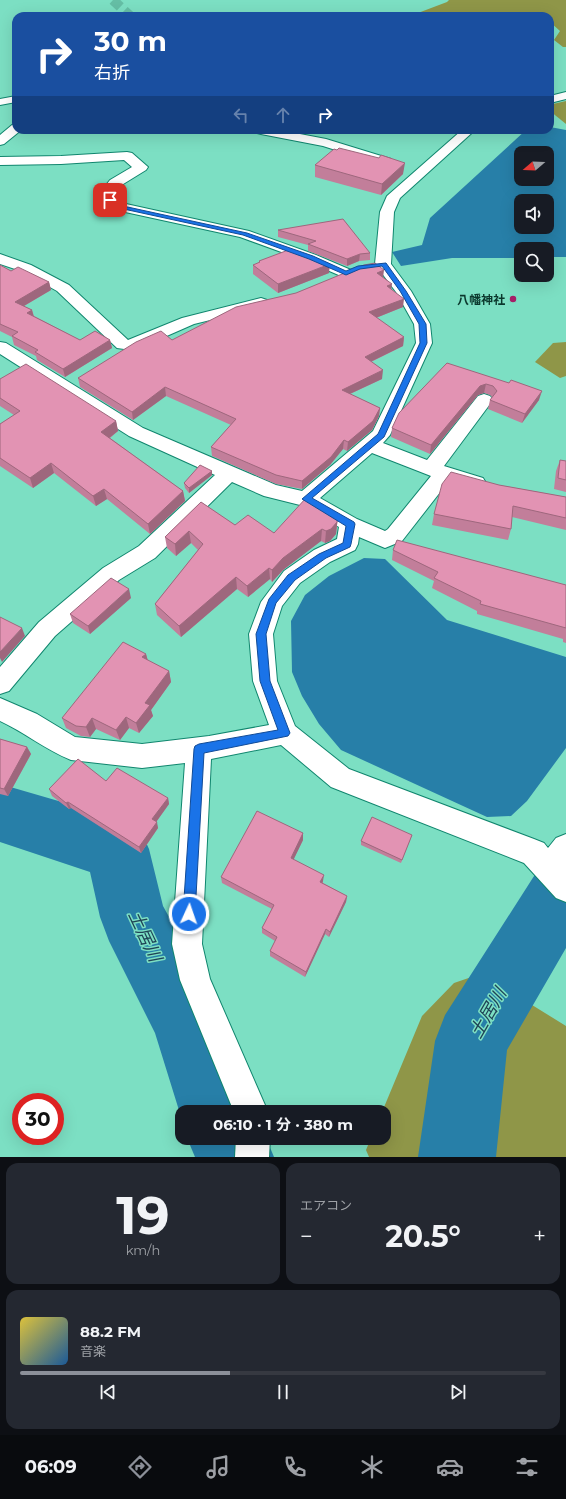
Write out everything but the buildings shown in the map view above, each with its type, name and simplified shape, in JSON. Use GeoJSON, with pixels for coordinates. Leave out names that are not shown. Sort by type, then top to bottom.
{"type":"FeatureCollection","features":[{"type":"Feature","properties":{"kind":"street"},"geometry":{"type":"LineString","coordinates":[[554,99],[566,95]]}},
{"type":"Feature","properties":{"kind":"street"},"geometry":{"type":"LineString","coordinates":[[0,102],[12,100]]}},
{"type":"Feature","properties":{"kind":"street"},"geometry":{"type":"LineString","coordinates":[[0,141],[12,131]]}},
{"type":"Feature","properties":{"kind":"street"},"geometry":{"type":"LineString","coordinates":[[281,134],[326,143],[409,170]]}},
{"type":"Feature","properties":{"kind":"street"},"geometry":{"type":"LineString","coordinates":[[325,282],[365,268],[394,196],[409,170],[463,134]]}},
{"type":"Feature","properties":{"kind":"street"},"geometry":{"type":"LineString","coordinates":[[2,164],[127,156],[141,167],[116,183],[109,190],[110,200],[121,207],[244,234],[311,258],[365,268],[403,291],[422,324],[424,343],[381,435],[306,499]]}},
{"type":"Feature","properties":{"kind":"street"},"geometry":{"type":"LineString","coordinates":[[0,259],[26,268],[63,288],[123,344],[131,345]]}},
{"type":"Feature","properties":{"kind":"street"},"geometry":{"type":"LineString","coordinates":[[111,358],[131,345],[188,321],[274,300]]}},
{"type":"Feature","properties":{"kind":"street"},"geometry":{"type":"LineString","coordinates":[[0,347],[71,382],[98,409],[136,432],[271,490],[306,499],[350,524],[385,540],[394,535],[484,400]]}},
{"type":"Feature","properties":{"kind":"street"},"geometry":{"type":"LineString","coordinates":[[369,445],[437,472],[496,488]]}},
{"type":"Feature","properties":{"kind":"street"},"geometry":{"type":"LineString","coordinates":[[0,684],[47,629],[111,574],[147,552],[229,473]]}},
{"type":"Feature","properties":{"kind":"street"},"geometry":{"type":"LineString","coordinates":[[350,524],[347,544],[322,556],[292,577],[272,602],[261,634],[265,681],[285,733],[340,778],[534,853],[557,878]]}},
{"type":"Feature","properties":{"kind":"street"},"geometry":{"type":"LineString","coordinates":[[0,709],[28,722],[72,748],[142,756],[199,749],[285,733]]}},
{"type":"Feature","properties":{"kind":"street"},"geometry":{"type":"LineString","coordinates":[[199,749],[187,944],[195,980],[249,1105]]}},
{"type":"Feature","properties":{"kind":"street"},"geometry":{"type":"LineString","coordinates":[[557,878],[566,848]]}},
{"type":"Feature","properties":{"kind":"street"},"geometry":{"type":"LineString","coordinates":[[252,1157],[253,1145]]}},
{"type":"Feature","properties":{"kind":"green space"},"geometry":{"type":"Polygon","coordinates":[[[449,0],[566,0],[566,47],[563,47],[554,40],[560,31],[554,26],[554,12],[421,12],[449,0]]]}},
{"type":"Feature","properties":{"kind":"green space"},"geometry":{"type":"Polygon","coordinates":[[[566,101],[566,124],[554,114],[554,104],[566,101]]]}},
{"type":"Feature","properties":{"kind":"green space"},"geometry":{"type":"Polygon","coordinates":[[[566,342],[566,376],[560,378],[535,362],[553,343],[566,342]]]}},
{"type":"Feature","properties":{"kind":"green space"},"geometry":{"type":"Polygon","coordinates":[[[489,971],[524,1000],[566,1026],[566,1157],[369,1157],[366,1150],[368,1145],[391,1145],[391,1105],[385,1105],[422,1016],[454,983],[489,971]]]}},
{"type":"Feature","properties":{"kind":"water"},"geometry":{"type":"Polygon","coordinates":[[[554,128],[566,130],[566,257],[554,257],[554,242],[514,242],[514,258],[452,258],[401,266],[392,252],[422,245],[430,218],[522,134],[554,134],[554,128]]]}},
{"type":"Feature","properties":{"kind":"water"},"geometry":{"type":"Polygon","coordinates":[[[364,558],[385,559],[447,620],[566,657],[566,748],[527,801],[511,816],[487,817],[341,750],[319,724],[302,696],[292,672],[291,621],[305,595],[329,576],[364,558]]]}},
{"type":"Feature","properties":{"kind":"waterway","name":"土居川"},"geometry":{"type":"LineString","coordinates":[[0,813],[117,849],[133,917],[188,1022],[215,1105]]}},
{"type":"Feature","properties":{"kind":"waterway","name":"土居川"},"geometry":{"type":"LineString","coordinates":[[457,1157],[471,1041],[566,885]]}},
{"type":"Feature","properties":{"kind":"waterway","name":"土居川"},"geometry":{"type":"LineString","coordinates":[[229,1145],[235,1157]]}},
{"type":"Feature","properties":{"kind":"tunnel"},"geometry":{"type":"LineString","coordinates":[[113,0],[126,12]]}},
{"type":"Feature","properties":{"kind":"place","name":"八幡神社"},"geometry":{"type":"Point","coordinates":[513,299]}},
{"type":"Feature","properties":{"kind":"route"},"geometry":{"type":"LineString","coordinates":[[110,200],[121,207],[143,210],[244,234],[311,258],[346,273],[358,268],[383,264],[403,291],[422,324],[424,343],[381,435],[306,499],[350,524],[347,544],[322,556],[292,577],[272,602],[261,634],[265,681],[285,733],[199,749],[189,914]]}}]}
